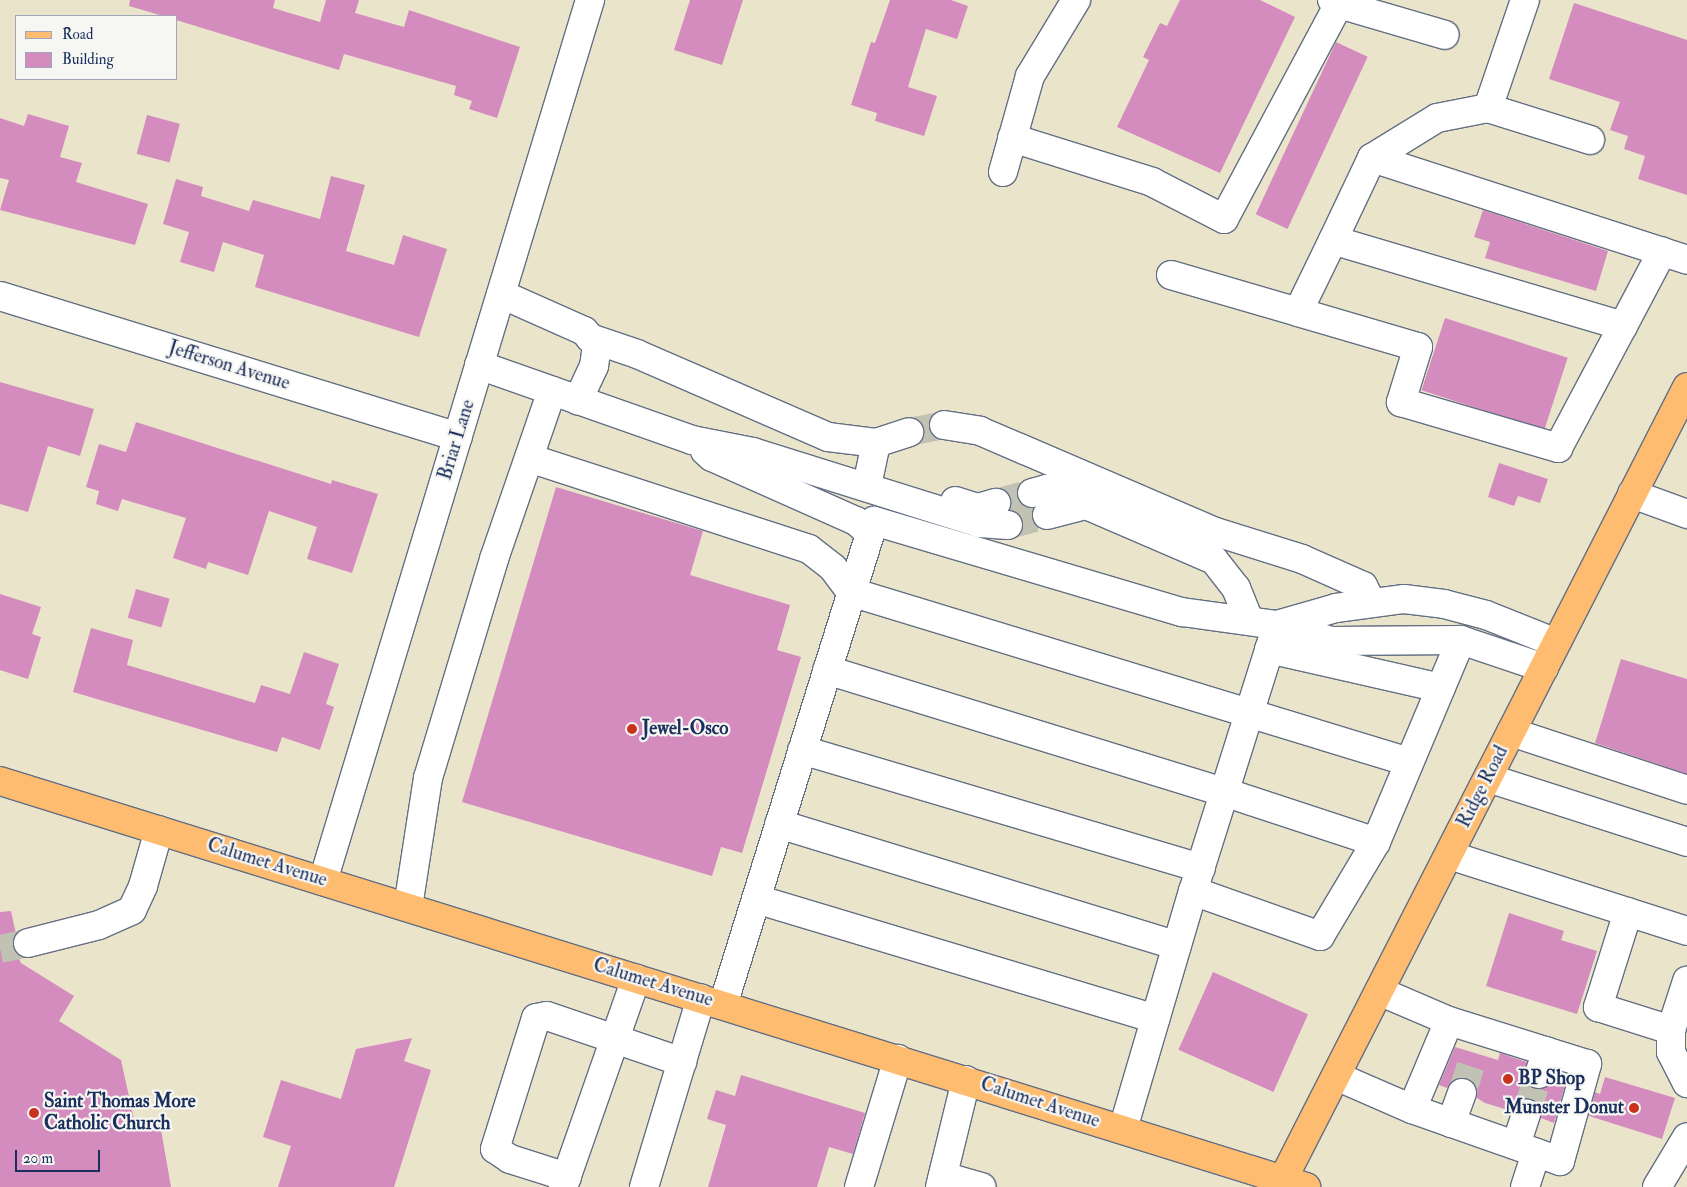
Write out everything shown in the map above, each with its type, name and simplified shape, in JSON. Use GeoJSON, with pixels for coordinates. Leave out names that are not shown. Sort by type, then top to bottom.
{"type":"FeatureCollection","features":[{"type":"Feature","properties":{"kind":"main road","name":"Ridge Road"},"geometry":{"type":"LineString","coordinates":[[1290,1185],[1336,1076],[1687,387]]}},
{"type":"Feature","properties":{"kind":"main road","name":"Calumet Avenue"},"geometry":{"type":"LineString","coordinates":[[0,781],[1123,1129],[1290,1185]]}},
{"type":"Feature","properties":{"kind":"street","name":"Briar Lane"},"geometry":{"type":"LineString","coordinates":[[323,881],[590,0]]}},
{"type":"Feature","properties":{"kind":"street"},"geometry":{"type":"LineString","coordinates":[[1004,172],[1030,76],[1076,0]]}},
{"type":"Feature","properties":{"kind":"street"},"geometry":{"type":"LineString","coordinates":[[1488,108],[1525,0]]}},
{"type":"Feature","properties":{"kind":"street"},"geometry":{"type":"LineString","coordinates":[[1012,138],[1152,182],[1224,219],[1336,2],[1445,35]]}},
{"type":"Feature","properties":{"kind":"street"},"geometry":{"type":"LineString","coordinates":[[1298,312],[1372,158],[1437,118],[1488,108],[1590,140]]}},
{"type":"Feature","properties":{"kind":"street"},"geometry":{"type":"LineString","coordinates":[[1372,158],[1687,260]]}},
{"type":"Feature","properties":{"kind":"street"},"geometry":{"type":"LineString","coordinates":[[1333,240],[1623,326]]}},
{"type":"Feature","properties":{"kind":"street"},"geometry":{"type":"LineString","coordinates":[[1171,275],[1418,347],[1401,402],[1558,448],[1662,252]]}},
{"type":"Feature","properties":{"kind":"street"},"geometry":{"type":"LineString","coordinates":[[501,294],[584,331],[593,341],[638,354],[828,437],[876,443],[909,432]]}},
{"type":"Feature","properties":{"kind":"street","name":"Jefferson Avenue"},"geometry":{"type":"LineString","coordinates":[[0,296],[458,437]]}},
{"type":"Feature","properties":{"kind":"street"},"geometry":{"type":"LineString","coordinates":[[578,400],[594,366],[593,341]]}},
{"type":"Feature","properties":{"kind":"street"},"geometry":{"type":"LineString","coordinates":[[479,365],[552,392],[692,440],[753,452],[979,523],[1002,514],[868,476],[603,394],[578,400]]}},
{"type":"Feature","properties":{"kind":"street"},"geometry":{"type":"LineString","coordinates":[[408,907],[428,778],[494,559],[552,392]]}},
{"type":"Feature","properties":{"kind":"street"},"geometry":{"type":"LineString","coordinates":[[944,425],[980,431],[1216,532],[1302,559],[1363,586],[1372,603]]}},
{"type":"Feature","properties":{"kind":"street"},"geometry":{"type":"LineString","coordinates":[[692,440],[712,457],[856,521],[870,534]]}},
{"type":"Feature","properties":{"kind":"street"},"geometry":{"type":"LineString","coordinates":[[868,476],[876,443]]}},
{"type":"Feature","properties":{"kind":"street"},"geometry":{"type":"LineString","coordinates":[[529,458],[808,549],[833,568],[851,592],[1409,762]]}},
{"type":"Feature","properties":{"kind":"street"},"geometry":{"type":"LineString","coordinates":[[1040,504],[1047,489],[1214,560],[1236,588],[1249,621]]}},
{"type":"Feature","properties":{"kind":"street"},"geometry":{"type":"LineString","coordinates":[[1632,494],[1687,514]]}},
{"type":"Feature","properties":{"kind":"street"},"geometry":{"type":"LineString","coordinates":[[644,1187],[682,1062],[712,1001],[756,899],[874,520],[1182,612],[1249,621],[1273,637],[1441,688]]}},
{"type":"Feature","properties":{"kind":"street"},"geometry":{"type":"LineString","coordinates":[[1123,1129],[1176,946],[1273,637],[1336,608],[1404,598],[1444,604],[1486,615],[1556,643]]}},
{"type":"Feature","properties":{"kind":"street"},"geometry":{"type":"LineString","coordinates":[[1273,637],[1331,641],[1461,640],[1544,668]]}},
{"type":"Feature","properties":{"kind":"street"},"geometry":{"type":"LineString","coordinates":[[802,750],[1197,879],[1320,936],[1376,842],[1461,640]]}},
{"type":"Feature","properties":{"kind":"street"},"geometry":{"type":"LineString","coordinates":[[827,670],[1224,792],[1376,842]]}},
{"type":"Feature","properties":{"kind":"street"},"geometry":{"type":"LineString","coordinates":[[1511,732],[1687,790]]}},
{"type":"Feature","properties":{"kind":"street"},"geometry":{"type":"LineString","coordinates":[[1488,778],[1687,842]]}},
{"type":"Feature","properties":{"kind":"street"},"geometry":{"type":"LineString","coordinates":[[779,824],[1176,946]]}},
{"type":"Feature","properties":{"kind":"street"},"geometry":{"type":"LineString","coordinates":[[28,943],[99,924],[132,910],[143,886],[159,830]]}},
{"type":"Feature","properties":{"kind":"street"},"geometry":{"type":"LineString","coordinates":[[1448,855],[1687,931]]}},
{"type":"Feature","properties":{"kind":"street"},"geometry":{"type":"LineString","coordinates":[[756,899],[1155,1019]]}},
{"type":"Feature","properties":{"kind":"street"},"geometry":{"type":"LineString","coordinates":[[1628,912],[1598,1007],[1671,1030]]}},
{"type":"Feature","properties":{"kind":"street"},"geometry":{"type":"LineString","coordinates":[[636,978],[614,1040],[565,1182],[510,1159],[494,1149],[536,1018],[547,1016],[614,1040],[682,1062]]}},
{"type":"Feature","properties":{"kind":"street"},"geometry":{"type":"LineString","coordinates":[[1687,981],[1671,1030],[1671,1052],[1687,1083]]}},
{"type":"Feature","properties":{"kind":"street"},"geometry":{"type":"LineString","coordinates":[[1336,1076],[1412,1109],[1560,1161],[1587,1064],[1543,1062],[1479,1042],[1449,1021],[1379,991]]}},
{"type":"Feature","properties":{"kind":"street"},"geometry":{"type":"LineString","coordinates":[[1412,1109],[1449,1021]]}},
{"type":"Feature","properties":{"kind":"street"},"geometry":{"type":"LineString","coordinates":[[859,1187],[898,1059]]}},
{"type":"Feature","properties":{"kind":"street"},"geometry":{"type":"LineString","coordinates":[[966,1080],[942,1181],[981,1187]]}},
{"type":"Feature","properties":{"kind":"street"},"geometry":{"type":"LineString","coordinates":[[1451,1123],[1462,1093]]}},
{"type":"Feature","properties":{"kind":"street"},"geometry":{"type":"LineString","coordinates":[[1525,1187],[1526,1114]]}},
{"type":"Feature","properties":{"kind":"street"},"geometry":{"type":"LineString","coordinates":[[1657,1187],[1687,1136]]}},
{"type":"Feature","properties":{"kind":"building"},"geometry":{"type":"Polygon","coordinates":[[[130,0],[275,0],[273,8],[320,22],[326,0],[359,0],[355,13],[404,27],[409,10],[520,47],[497,118],[469,109],[472,101],[454,95],[456,86],[344,54],[339,70],[178,21],[178,15],[160,15],[129,6],[130,0]]]}},
{"type":"Feature","properties":{"kind":"building"},"geometry":{"type":"Polygon","coordinates":[[[690,0],[743,0],[722,65],[674,50],[690,0]]]}},
{"type":"Feature","properties":{"kind":"building"},"geometry":{"type":"Polygon","coordinates":[[[890,0],[951,0],[968,6],[957,39],[926,29],[908,87],[937,96],[924,136],[875,121],[877,113],[851,105],[871,42],[875,43],[890,0]]]}},
{"type":"Feature","properties":{"kind":"building"},"geometry":{"type":"Polygon","coordinates":[[[1180,0],[1260,0],[1295,17],[1220,173],[1117,127],[1149,60],[1143,57],[1160,23],[1167,26],[1180,0]]]}},
{"type":"Feature","properties":{"kind":"building"},"geometry":{"type":"Polygon","coordinates":[[[1574,3],[1687,40],[1687,195],[1638,179],[1645,156],[1624,149],[1628,136],[1610,130],[1620,102],[1549,79],[1574,3]]]}},
{"type":"Feature","properties":{"kind":"building"},"geometry":{"type":"Polygon","coordinates":[[[1336,42],[1368,57],[1287,229],[1256,214],[1336,42]]]}},
{"type":"Feature","properties":{"kind":"building"},"geometry":{"type":"Polygon","coordinates":[[[28,114],[69,126],[60,157],[82,163],[76,182],[148,204],[135,245],[0,210],[9,180],[0,178],[0,118],[24,126],[28,114]]]}},
{"type":"Feature","properties":{"kind":"building"},"geometry":{"type":"Polygon","coordinates":[[[147,115],[180,124],[169,162],[137,154],[147,115]]]}},
{"type":"Feature","properties":{"kind":"building"},"geometry":{"type":"Polygon","coordinates":[[[331,176],[365,185],[346,251],[394,265],[403,235],[447,249],[419,337],[255,287],[264,255],[223,242],[214,272],[180,262],[189,232],[163,224],[176,179],[203,187],[201,196],[249,211],[253,200],[320,219],[331,176]]]}},
{"type":"Feature","properties":{"kind":"building"},"geometry":{"type":"Polygon","coordinates":[[[1483,210],[1608,251],[1596,291],[1485,258],[1490,242],[1474,237],[1483,210]]]}},
{"type":"Feature","properties":{"kind":"building"},"geometry":{"type":"Polygon","coordinates":[[[1445,318],[1568,358],[1544,430],[1422,390],[1445,318]]]}},
{"type":"Feature","properties":{"kind":"building"},"geometry":{"type":"Polygon","coordinates":[[[0,382],[94,409],[80,456],[48,446],[28,512],[0,504],[0,382]]]}},
{"type":"Feature","properties":{"kind":"building"},"geometry":{"type":"Polygon","coordinates":[[[136,422],[331,484],[332,480],[378,494],[352,573],[307,559],[317,527],[269,511],[248,575],[208,562],[206,569],[173,558],[186,518],[122,499],[118,511],[96,504],[99,491],[86,487],[99,444],[126,452],[136,422]]]}},
{"type":"Feature","properties":{"kind":"building"},"geometry":{"type":"Polygon","coordinates":[[[1499,463],[1548,479],[1540,503],[1518,496],[1514,506],[1488,497],[1499,463]]]}},
{"type":"Feature","properties":{"kind":"building","name":"Jewel-Osco"},"geometry":{"type":"Polygon","coordinates":[[[556,487],[703,531],[690,575],[790,605],[777,650],[801,657],[742,853],[721,847],[712,876],[462,802],[556,487]]]}},
{"type":"Feature","properties":{"kind":"building"},"geometry":{"type":"Polygon","coordinates":[[[136,589],[170,599],[161,627],[128,618],[136,589]]]}},
{"type":"Feature","properties":{"kind":"building"},"geometry":{"type":"Polygon","coordinates":[[[0,594],[41,607],[32,634],[41,637],[28,679],[0,670],[0,594]]]}},
{"type":"Feature","properties":{"kind":"building"},"geometry":{"type":"Polygon","coordinates":[[[91,628],[133,640],[127,665],[255,703],[261,685],[290,694],[304,652],[339,664],[326,704],[334,707],[320,750],[282,737],[277,752],[73,692],[91,628]]]}},
{"type":"Feature","properties":{"kind":"building"},"geometry":{"type":"Polygon","coordinates":[[[1621,659],[1687,679],[1687,774],[1595,743],[1621,659]]]}},
{"type":"Feature","properties":{"kind":"building"},"geometry":{"type":"Polygon","coordinates":[[[11,911],[16,934],[13,946],[21,963],[74,996],[59,1021],[121,1060],[136,1129],[160,1124],[171,1187],[0,1187],[0,912],[11,911]]]}},
{"type":"Feature","properties":{"kind":"building"},"geometry":{"type":"Polygon","coordinates":[[[1509,913],[1564,931],[1561,940],[1597,951],[1577,1014],[1486,986],[1509,913]]]}},
{"type":"Feature","properties":{"kind":"building"},"geometry":{"type":"Polygon","coordinates":[[[1213,972],[1308,1014],[1273,1092],[1178,1050],[1213,972]]]}},
{"type":"Feature","properties":{"kind":"building"},"geometry":{"type":"Polygon","coordinates":[[[412,1038],[404,1061],[431,1070],[394,1187],[278,1187],[291,1146],[263,1137],[281,1080],[341,1099],[356,1049],[412,1038]]]}},
{"type":"Feature","properties":{"kind":"building"},"geometry":{"type":"Polygon","coordinates":[[[1455,1047],[1498,1060],[1500,1053],[1527,1062],[1524,1077],[1534,1089],[1549,1086],[1554,1079],[1566,1082],[1554,1123],[1541,1118],[1538,1104],[1530,1099],[1516,1102],[1511,1111],[1485,1103],[1477,1098],[1474,1083],[1467,1078],[1452,1081],[1447,1088],[1439,1085],[1455,1047]]]}},
{"type":"Feature","properties":{"kind":"building"},"geometry":{"type":"Polygon","coordinates":[[[741,1075],[865,1113],[853,1154],[829,1147],[817,1187],[708,1187],[726,1125],[707,1119],[716,1090],[735,1096],[741,1075]]]}},
{"type":"Feature","properties":{"kind":"building","name":"Munster Donut"},"geometry":{"type":"Polygon","coordinates":[[[1605,1077],[1675,1098],[1662,1139],[1589,1116],[1595,1092],[1600,1094],[1605,1077]]]}},
{"type":"Feature","properties":{"kind":"tunnel"},"geometry":{"type":"LineString","coordinates":[[909,432],[944,425]]}},
{"type":"Feature","properties":{"kind":"tunnel"},"geometry":{"type":"LineString","coordinates":[[996,503],[1032,493]]}},
{"type":"Feature","properties":{"kind":"tunnel"},"geometry":{"type":"LineString","coordinates":[[1008,525],[1047,515]]}},
{"type":"Feature","properties":{"kind":"tunnel"},"geometry":{"type":"LineString","coordinates":[[0,949],[28,943]]}},
{"type":"Feature","properties":{"kind":"tunnel"},"geometry":{"type":"LineString","coordinates":[[1462,1093],[1475,1053]]}},
{"type":"Feature","properties":{"kind":"tunnel"},"geometry":{"type":"LineString","coordinates":[[1526,1114],[1539,1074]]}},
{"type":"Feature","properties":{"kind":"place","name":"Jewel-Osco"},"geometry":{"type":"Point","coordinates":[632,729]}},
{"type":"Feature","properties":{"kind":"place","name":"BP Shop"},"geometry":{"type":"Point","coordinates":[1508,1079]}},
{"type":"Feature","properties":{"kind":"place","name":"Munster Donut"},"geometry":{"type":"Point","coordinates":[1634,1108]}},
{"type":"Feature","properties":{"kind":"place","name":"Saint Thomas More Catholic Church"},"geometry":{"type":"Point","coordinates":[34,1113]}}]}
